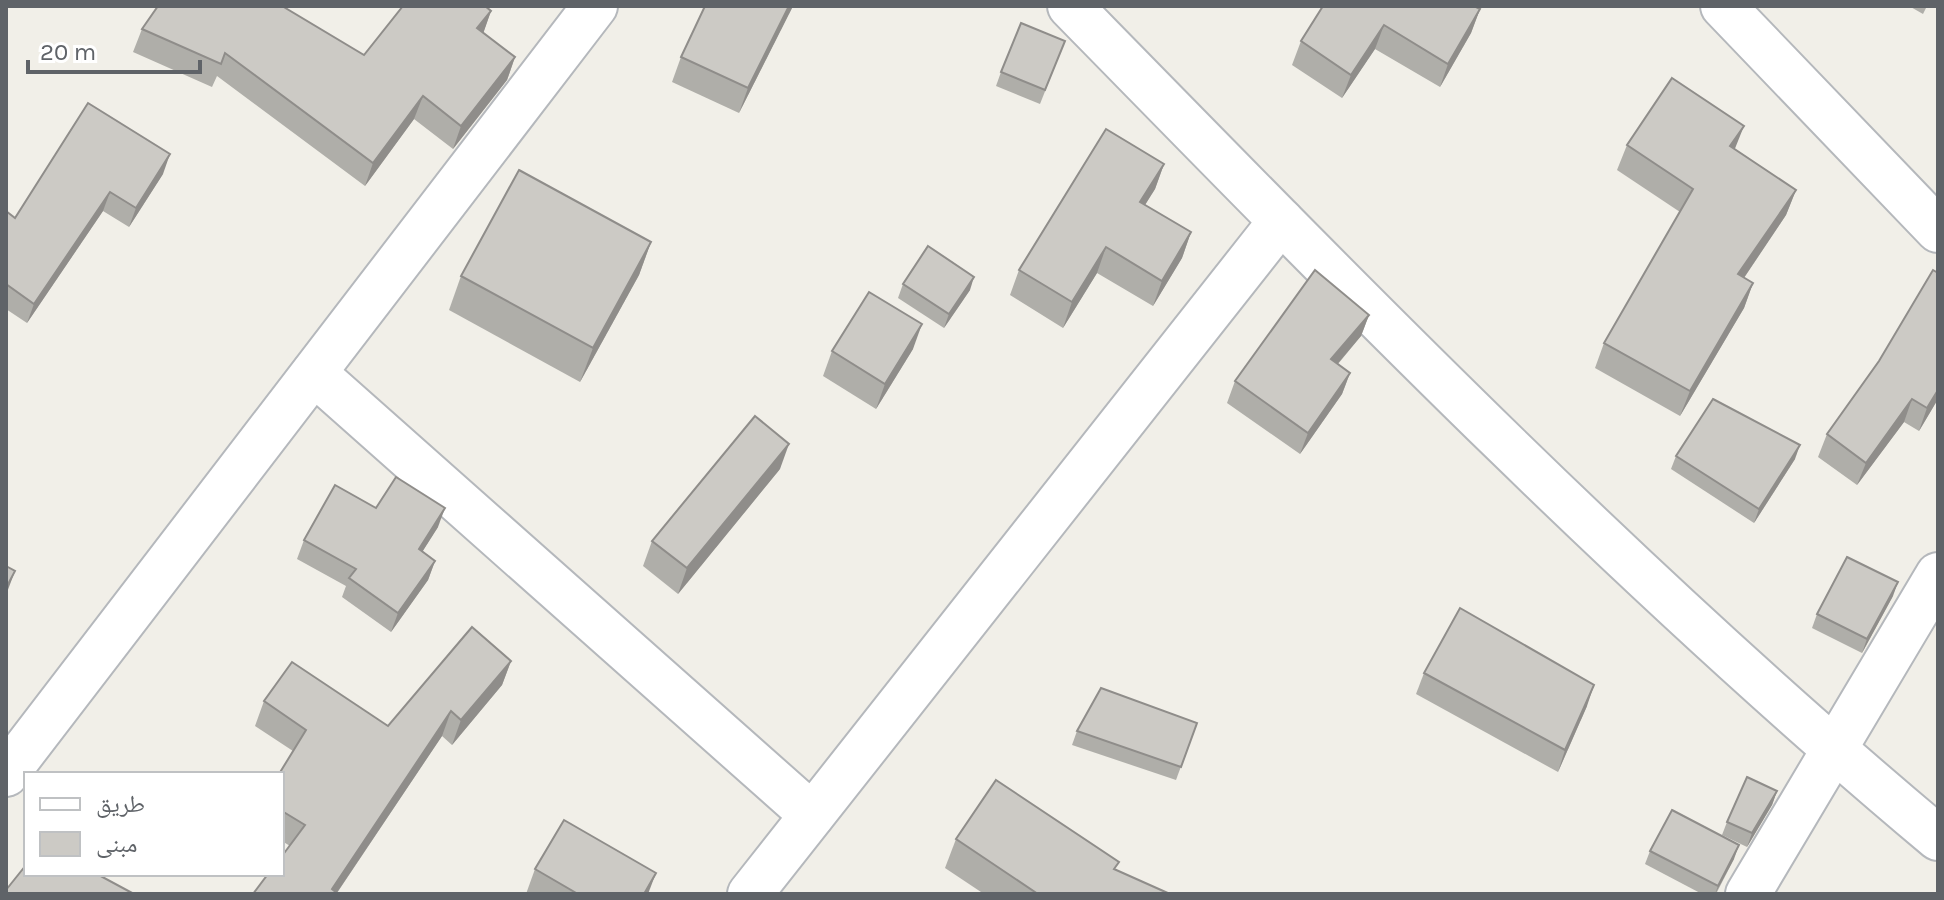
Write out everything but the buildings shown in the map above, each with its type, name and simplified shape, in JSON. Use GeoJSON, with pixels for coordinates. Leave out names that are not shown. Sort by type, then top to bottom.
{"type":"FeatureCollection","features":[{"type":"Feature","properties":{"kind":"street"},"geometry":{"type":"LineString","coordinates":[[1070,6],[1281,221],[1710,639],[1832,749],[1938,838]]}},
{"type":"Feature","properties":{"kind":"street"},"geometry":{"type":"LineString","coordinates":[[1723,6],[1938,230]]}},
{"type":"Feature","properties":{"kind":"street"},"geometry":{"type":"LineString","coordinates":[[6,774],[314,373],[576,13]]}},
{"type":"Feature","properties":{"kind":"street"},"geometry":{"type":"LineString","coordinates":[[750,894],[1281,221]]}},
{"type":"Feature","properties":{"kind":"street"},"geometry":{"type":"LineString","coordinates":[[314,373],[812,815]]}},
{"type":"Feature","properties":{"kind":"street"},"geometry":{"type":"LineString","coordinates":[[1748,894],[1938,575]]}}]}
